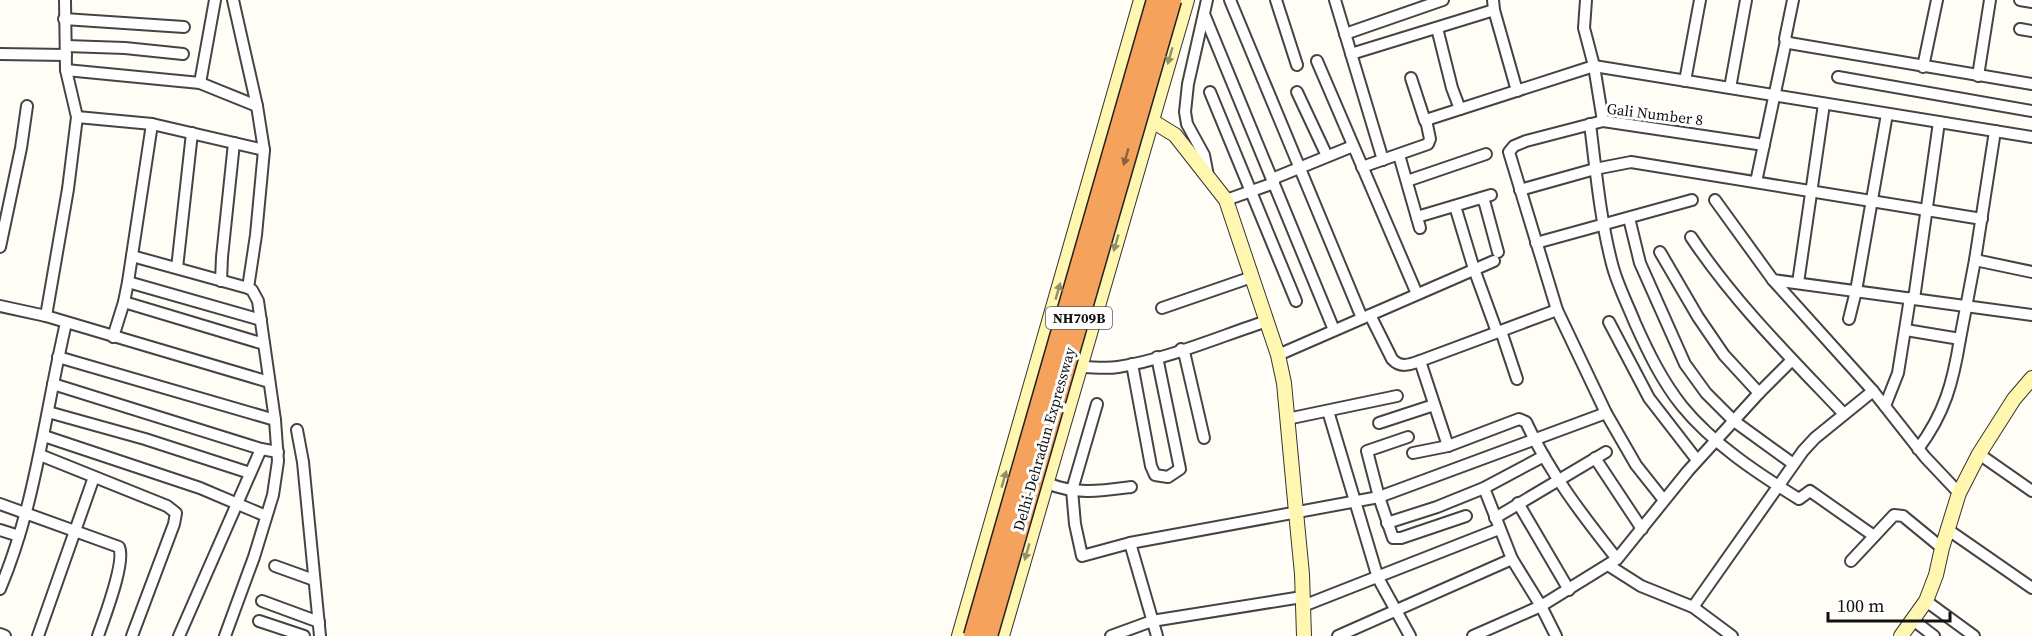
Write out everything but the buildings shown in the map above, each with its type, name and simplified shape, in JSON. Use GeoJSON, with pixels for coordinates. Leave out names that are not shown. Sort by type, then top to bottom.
{"type":"FeatureCollection","features":[{"type":"Feature","properties":{"kind":"highway","name":"Delhi-Dehradun Expressway"},"geometry":{"type":"LineString","coordinates":[[973,636],[1156,0]]}},
{"type":"Feature","properties":{"kind":"highway","name":"Delhi-Dehradun Expressway"},"geometry":{"type":"LineString","coordinates":[[988,636],[1172,0]]}},
{"type":"Feature","properties":{"kind":"street"},"geometry":{"type":"LineString","coordinates":[[46,316],[68,189],[77,117],[66,70],[65,0]]}},
{"type":"Feature","properties":{"kind":"street"},"geometry":{"type":"LineString","coordinates":[[200,84],[215,0]]}},
{"type":"Feature","properties":{"kind":"street"},"geometry":{"type":"LineString","coordinates":[[233,0],[257,106],[264,150],[256,235],[248,288]]}},
{"type":"Feature","properties":{"kind":"street"},"geometry":{"type":"LineString","coordinates":[[959,636],[1141,0]]}},
{"type":"Feature","properties":{"kind":"street"},"geometry":{"type":"LineString","coordinates":[[1187,0],[1156,123],[1083,367],[1062,488],[1075,524],[1082,556],[1130,543],[1379,496],[1606,413]]}},
{"type":"Feature","properties":{"kind":"street"},"geometry":{"type":"LineString","coordinates":[[1207,0],[1188,84],[1185,112],[1187,124],[1204,156],[1208,177]]}},
{"type":"Feature","properties":{"kind":"street"},"geometry":{"type":"LineString","coordinates":[[1230,0],[1299,167],[1366,316],[1396,363],[1401,365],[1420,361],[1557,310]]}},
{"type":"Feature","properties":{"kind":"street"},"geometry":{"type":"LineString","coordinates":[[1276,0],[1297,65]]}},
{"type":"Feature","properties":{"kind":"street"},"geometry":{"type":"LineString","coordinates":[[1335,0],[1383,160]]}},
{"type":"Feature","properties":{"kind":"street"},"geometry":{"type":"LineString","coordinates":[[1345,34],[1443,0]]}},
{"type":"Feature","properties":{"kind":"street"},"geometry":{"type":"LineString","coordinates":[[1586,0],[1584,28],[1594,66],[1603,121]]}},
{"type":"Feature","properties":{"kind":"street"},"geometry":{"type":"LineString","coordinates":[[1685,81],[1700,0]]}},
{"type":"Feature","properties":{"kind":"street"},"geometry":{"type":"LineString","coordinates":[[1730,88],[1746,0]]}},
{"type":"Feature","properties":{"kind":"street"},"geometry":{"type":"LineString","coordinates":[[1756,182],[1793,0]]}},
{"type":"Feature","properties":{"kind":"street"},"geometry":{"type":"LineString","coordinates":[[1923,67],[1937,0]]}},
{"type":"Feature","properties":{"kind":"street"},"geometry":{"type":"LineString","coordinates":[[1978,76],[1990,0]]}},
{"type":"Feature","properties":{"kind":"street"},"geometry":{"type":"LineString","coordinates":[[2020,0],[2032,2]]}},
{"type":"Feature","properties":{"kind":"street"},"geometry":{"type":"LineString","coordinates":[[1351,54],[1437,28],[1493,5],[1517,91]]}},
{"type":"Feature","properties":{"kind":"street"},"geometry":{"type":"LineString","coordinates":[[1204,14],[1334,330]]}},
{"type":"Feature","properties":{"kind":"street"},"geometry":{"type":"LineString","coordinates":[[64,19],[184,27]]}},
{"type":"Feature","properties":{"kind":"street"},"geometry":{"type":"LineString","coordinates":[[1437,28],[1460,110]]}},
{"type":"Feature","properties":{"kind":"street"},"geometry":{"type":"LineString","coordinates":[[2020,29],[2032,31]]}},
{"type":"Feature","properties":{"kind":"street"},"geometry":{"type":"LineString","coordinates":[[1786,41],[1923,67],[2032,84]]}},
{"type":"Feature","properties":{"kind":"street"},"geometry":{"type":"LineString","coordinates":[[0,54],[125,48],[183,54]]}},
{"type":"Feature","properties":{"kind":"street"},"geometry":{"type":"LineString","coordinates":[[1317,61],[1417,294]]}},
{"type":"Feature","properties":{"kind":"street"},"geometry":{"type":"LineString","coordinates":[[1425,121],[1594,66],[2032,137]]}},
{"type":"Feature","properties":{"kind":"street"},"geometry":{"type":"LineString","coordinates":[[66,70],[200,84],[257,106]]}},
{"type":"Feature","properties":{"kind":"street"},"geometry":{"type":"LineString","coordinates":[[1838,77],[2032,111]]}},
{"type":"Feature","properties":{"kind":"street"},"geometry":{"type":"LineString","coordinates":[[1362,167],[1429,143],[1425,121],[1411,78]]}},
{"type":"Feature","properties":{"kind":"street"},"geometry":{"type":"LineString","coordinates":[[1210,92],[1296,301]]}},
{"type":"Feature","properties":{"kind":"street"},"geometry":{"type":"LineString","coordinates":[[1297,92],[1327,156]]}},
{"type":"Feature","properties":{"kind":"street"},"geometry":{"type":"LineString","coordinates":[[1111,102],[1156,123],[1175,135],[1226,200],[1278,355],[1284,383],[1304,636]]}},
{"type":"Feature","properties":{"kind":"street"},"geometry":{"type":"LineString","coordinates":[[1798,283],[1824,104]]}},
{"type":"Feature","properties":{"kind":"street"},"geometry":{"type":"LineString","coordinates":[[0,247],[21,148],[27,106]]}},
{"type":"Feature","properties":{"kind":"street"},"geometry":{"type":"LineString","coordinates":[[1849,319],[1887,114]]}},
{"type":"Feature","properties":{"kind":"street"},"geometry":{"type":"LineString","coordinates":[[77,117],[152,124],[264,150]]}},
{"type":"Feature","properties":{"kind":"street","name":"Gali Number 8"},"geometry":{"type":"LineString","coordinates":[[1520,190],[1509,155],[1510,148],[1545,135],[1603,121],[1764,145]]}},
{"type":"Feature","properties":{"kind":"street"},"geometry":{"type":"LineString","coordinates":[[1885,406],[1895,383],[1912,299],[1939,122]]}},
{"type":"Feature","properties":{"kind":"street"},"geometry":{"type":"LineString","coordinates":[[113,337],[128,282],[152,124]]}},
{"type":"Feature","properties":{"kind":"street"},"geometry":{"type":"LineString","coordinates":[[1590,124],[1604,225],[1618,285],[1650,356],[1683,406],[1715,440],[1777,486],[1799,499],[1810,491],[1874,536]]}},
{"type":"Feature","properties":{"kind":"street"},"geometry":{"type":"LineString","coordinates":[[1918,448],[1939,418],[1954,371],[1975,260],[1995,131]]}},
{"type":"Feature","properties":{"kind":"street"},"geometry":{"type":"LineString","coordinates":[[177,268],[192,133]]}},
{"type":"Feature","properties":{"kind":"street"},"geometry":{"type":"LineString","coordinates":[[221,280],[234,143]]}},
{"type":"Feature","properties":{"kind":"street"},"geometry":{"type":"LineString","coordinates":[[1226,200],[1252,192],[1299,167],[1353,146]]}},
{"type":"Feature","properties":{"kind":"street"},"geometry":{"type":"LineString","coordinates":[[1407,182],[1486,154]]}},
{"type":"Feature","properties":{"kind":"street"},"geometry":{"type":"LineString","coordinates":[[1278,355],[1474,269],[1496,257],[1485,204],[1486,196],[1455,206],[1418,223],[1399,155]]}},
{"type":"Feature","properties":{"kind":"street"},"geometry":{"type":"LineString","coordinates":[[1663,499],[1636,465],[1606,413],[1557,310],[1520,190],[1595,169],[1631,162],[1982,219]]}},
{"type":"Feature","properties":{"kind":"street"},"geometry":{"type":"LineString","coordinates":[[1536,243],[1692,200]]}},
{"type":"Feature","properties":{"kind":"street"},"geometry":{"type":"LineString","coordinates":[[1715,200],[1773,280],[1873,391],[1918,448],[1959,493]]}},
{"type":"Feature","properties":{"kind":"street"},"geometry":{"type":"LineString","coordinates":[[1455,206],[1474,269],[1517,379]]}},
{"type":"Feature","properties":{"kind":"street"},"geometry":{"type":"LineString","coordinates":[[1629,218],[1640,263],[1684,364],[1706,393],[1734,421],[1792,463]]}},
{"type":"Feature","properties":{"kind":"street"},"geometry":{"type":"LineString","coordinates":[[1691,237],[1709,264],[1748,313],[1844,414]]}},
{"type":"Feature","properties":{"kind":"street"},"geometry":{"type":"LineString","coordinates":[[1660,252],[1724,355],[1759,393]]}},
{"type":"Feature","properties":{"kind":"street"},"geometry":{"type":"LineString","coordinates":[[132,256],[248,288],[256,296],[278,452],[273,495],[254,557],[225,636]]}},
{"type":"Feature","properties":{"kind":"street"},"geometry":{"type":"LineString","coordinates":[[1975,260],[2032,272]]}},
{"type":"Feature","properties":{"kind":"street"},"geometry":{"type":"LineString","coordinates":[[1162,308],[1252,277]]}},
{"type":"Feature","properties":{"kind":"street"},"geometry":{"type":"LineString","coordinates":[[1773,280],[2032,315]]}},
{"type":"Feature","properties":{"kind":"street"},"geometry":{"type":"LineString","coordinates":[[128,282],[261,320]]}},
{"type":"Feature","properties":{"kind":"street"},"geometry":{"type":"LineString","coordinates":[[124,302],[264,344]]}},
{"type":"Feature","properties":{"kind":"street"},"geometry":{"type":"LineString","coordinates":[[0,306],[46,316],[269,382]]}},
{"type":"Feature","properties":{"kind":"street"},"geometry":{"type":"LineString","coordinates":[[1083,367],[1098,368],[1132,364],[1267,321]]}},
{"type":"Feature","properties":{"kind":"street"},"geometry":{"type":"LineString","coordinates":[[1609,322],[1649,398],[1697,460]]}},
{"type":"Feature","properties":{"kind":"street"},"geometry":{"type":"LineString","coordinates":[[0,589],[12,561],[26,513],[66,323]]}},
{"type":"Feature","properties":{"kind":"street"},"geometry":{"type":"LineString","coordinates":[[1906,330],[1960,339]]}},
{"type":"Feature","properties":{"kind":"street"},"geometry":{"type":"LineString","coordinates":[[1181,349],[1185,356],[1204,438]]}},
{"type":"Feature","properties":{"kind":"street"},"geometry":{"type":"LineString","coordinates":[[58,357],[275,420]]}},
{"type":"Feature","properties":{"kind":"street"},"geometry":{"type":"LineString","coordinates":[[1132,364],[1151,466],[1155,475],[1172,476],[1180,470],[1158,357]]}},
{"type":"Feature","properties":{"kind":"street"},"geometry":{"type":"LineString","coordinates":[[1473,636],[1541,606],[1612,562],[1642,529],[1663,499],[1697,460],[1792,360]]}},
{"type":"Feature","properties":{"kind":"street"},"geometry":{"type":"LineString","coordinates":[[1420,361],[1448,446]]}},
{"type":"Feature","properties":{"kind":"street"},"geometry":{"type":"LineString","coordinates":[[1901,636],[1926,601],[1936,575],[1947,529],[1959,493],[1979,454],[2014,399],[2032,378]]}},
{"type":"Feature","properties":{"kind":"street"},"geometry":{"type":"LineString","coordinates":[[53,384],[261,449],[278,452]]}},
{"type":"Feature","properties":{"kind":"street"},"geometry":{"type":"LineString","coordinates":[[1693,607],[1792,463],[1815,438],[1873,391]]}},
{"type":"Feature","properties":{"kind":"street"},"geometry":{"type":"LineString","coordinates":[[1287,419],[1397,396]]}},
{"type":"Feature","properties":{"kind":"street"},"geometry":{"type":"LineString","coordinates":[[1002,636],[1097,404]]}},
{"type":"Feature","properties":{"kind":"street"},"geometry":{"type":"LineString","coordinates":[[1379,423],[1434,405]]}},
{"type":"Feature","properties":{"kind":"street"},"geometry":{"type":"LineString","coordinates":[[1328,411],[1378,578],[1410,636]]}},
{"type":"Feature","properties":{"kind":"street"},"geometry":{"type":"LineString","coordinates":[[48,412],[250,472]]}},
{"type":"Feature","properties":{"kind":"street"},"geometry":{"type":"LineString","coordinates":[[1413,453],[1448,446],[1519,419],[1526,422],[1544,456],[1612,562],[1641,586],[1693,607],[1732,636]]}},
{"type":"Feature","properties":{"kind":"street"},"geometry":{"type":"LineString","coordinates":[[297,430],[303,462],[320,636]]}},
{"type":"Feature","properties":{"kind":"street"},"geometry":{"type":"LineString","coordinates":[[44,436],[200,488],[266,516]]}},
{"type":"Feature","properties":{"kind":"street"},"geometry":{"type":"LineString","coordinates":[[1408,437],[1368,450],[1392,536],[1396,539],[1466,516]]}},
{"type":"Feature","properties":{"kind":"street"},"geometry":{"type":"LineString","coordinates":[[179,636],[261,449]]}},
{"type":"Feature","properties":{"kind":"street"},"geometry":{"type":"LineString","coordinates":[[1495,518],[1606,452]]}},
{"type":"Feature","properties":{"kind":"street"},"geometry":{"type":"LineString","coordinates":[[40,454],[167,506],[176,513],[174,524],[132,636]]}},
{"type":"Feature","properties":{"kind":"street"},"geometry":{"type":"LineString","coordinates":[[1979,454],[2032,491]]}},
{"type":"Feature","properties":{"kind":"street"},"geometry":{"type":"LineString","coordinates":[[1387,523],[1437,507],[1484,488],[1544,456]]}},
{"type":"Feature","properties":{"kind":"street"},"geometry":{"type":"LineString","coordinates":[[1595,458],[1642,529]]}},
{"type":"Feature","properties":{"kind":"street"},"geometry":{"type":"LineString","coordinates":[[38,636],[94,477]]}},
{"type":"Feature","properties":{"kind":"street"},"geometry":{"type":"LineString","coordinates":[[1062,488],[1084,492],[1131,488]]}},
{"type":"Feature","properties":{"kind":"street"},"geometry":{"type":"LineString","coordinates":[[1484,488],[1512,559],[1541,606],[1556,636]]}},
{"type":"Feature","properties":{"kind":"street"},"geometry":{"type":"LineString","coordinates":[[0,504],[119,547],[122,552],[115,583],[98,636]]}},
{"type":"Feature","properties":{"kind":"street"},"geometry":{"type":"LineString","coordinates":[[1518,504],[1569,590]]}},
{"type":"Feature","properties":{"kind":"street"},"geometry":{"type":"LineString","coordinates":[[1851,561],[1891,517],[1898,514],[1942,548]]}},
{"type":"Feature","properties":{"kind":"street"},"geometry":{"type":"LineString","coordinates":[[1111,636],[1152,621],[1303,602],[1378,578],[1499,529]]}},
{"type":"Feature","properties":{"kind":"street"},"geometry":{"type":"LineString","coordinates":[[1947,529],[2032,588]]}},
{"type":"Feature","properties":{"kind":"street"},"geometry":{"type":"LineString","coordinates":[[0,530],[19,536]]}},
{"type":"Feature","properties":{"kind":"street"},"geometry":{"type":"LineString","coordinates":[[1130,543],[1157,636]]}},
{"type":"Feature","properties":{"kind":"street"},"geometry":{"type":"LineString","coordinates":[[0,557],[12,561]]}},
{"type":"Feature","properties":{"kind":"street"},"geometry":{"type":"LineString","coordinates":[[1338,636],[1512,559]]}},
{"type":"Feature","properties":{"kind":"street"},"geometry":{"type":"LineString","coordinates":[[275,566],[314,580]]}},
{"type":"Feature","properties":{"kind":"street"},"geometry":{"type":"LineString","coordinates":[[262,601],[319,622]]}},
{"type":"Feature","properties":{"kind":"street"},"geometry":{"type":"LineString","coordinates":[[1926,601],[1974,636]]}},
{"type":"Feature","properties":{"kind":"street"},"geometry":{"type":"LineString","coordinates":[[1913,620],[1934,636]]}},
{"type":"Feature","properties":{"kind":"street"},"geometry":{"type":"LineString","coordinates":[[259,621],[304,636]]}},
{"type":"Feature","properties":{"kind":"street"},"geometry":{"type":"LineString","coordinates":[[0,634],[4,636]]}}]}
